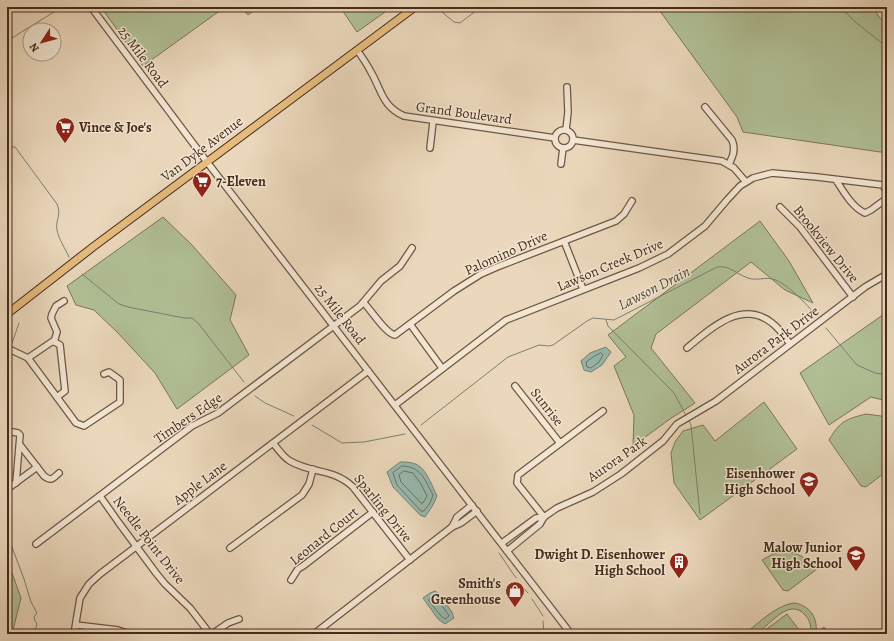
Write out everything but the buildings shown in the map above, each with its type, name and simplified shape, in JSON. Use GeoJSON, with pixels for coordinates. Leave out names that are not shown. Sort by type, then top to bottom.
{"type":"FeatureCollection","features":[{"type":"Feature","properties":{"kind":"main road","name":"Van Dyke Avenue"},"geometry":{"type":"LineString","coordinates":[[7,314],[95,245],[415,7]]}},
{"type":"Feature","properties":{"kind":"street","name":"25 Mile Road"},"geometry":{"type":"LineString","coordinates":[[91,7],[206,162],[334,325],[571,634]]}},
{"type":"Feature","properties":{"kind":"street","name":"Grand Boulevard"},"geometry":{"type":"LineString","coordinates":[[357,50],[371,71],[382,96],[391,109],[404,116],[433,122],[555,138]]}},
{"type":"Feature","properties":{"kind":"street"},"geometry":{"type":"LineString","coordinates":[[566,130],[568,112],[567,87]]}},
{"type":"Feature","properties":{"kind":"street"},"geometry":{"type":"LineString","coordinates":[[706,107],[732,140],[734,152],[729,164]]}},
{"type":"Feature","properties":{"kind":"street"},"geometry":{"type":"LineString","coordinates":[[430,148],[433,122]]}},
{"type":"Feature","properties":{"kind":"street"},"geometry":{"type":"LineString","coordinates":[[566,130],[560,132],[555,138],[556,143],[563,148],[566,148],[570,146],[573,140]]}},
{"type":"Feature","properties":{"kind":"street"},"geometry":{"type":"LineString","coordinates":[[566,130],[571,135],[573,140]]}},
{"type":"Feature","properties":{"kind":"street"},"geometry":{"type":"LineString","coordinates":[[573,140],[722,161],[729,164],[741,174],[746,182]]}},
{"type":"Feature","properties":{"kind":"street"},"geometry":{"type":"LineString","coordinates":[[561,164],[563,148]]}},
{"type":"Feature","properties":{"kind":"street","name":"Lawson Creek Drive"},"geometry":{"type":"LineString","coordinates":[[395,405],[506,320],[639,268],[668,254],[705,226],[740,186],[753,178],[772,173],[836,180],[883,186],[887,193],[886,199],[865,213],[859,210],[836,180]]}},
{"type":"Feature","properties":{"kind":"street","name":"Palomino Drive"},"geometry":{"type":"LineString","coordinates":[[364,303],[388,332],[392,334],[398,333],[454,291],[481,274],[621,218],[627,211],[632,201]]}},
{"type":"Feature","properties":{"kind":"street","name":"Brookview Drive"},"geometry":{"type":"LineString","coordinates":[[780,207],[800,227],[853,297]]}},
{"type":"Feature","properties":{"kind":"street"},"geometry":{"type":"LineString","coordinates":[[564,241],[583,290]]}},
{"type":"Feature","properties":{"kind":"street","name":"Timbers Edge"},"geometry":{"type":"LineString","coordinates":[[36,544],[192,426],[218,413],[364,303],[381,281],[400,266],[412,248]]}},
{"type":"Feature","properties":{"kind":"street","name":"Aurora Park Drive"},"geometry":{"type":"LineString","coordinates":[[677,424],[716,401],[870,283],[887,274]]}},
{"type":"Feature","properties":{"kind":"street"},"geometry":{"type":"LineString","coordinates":[[54,342],[57,332],[51,318],[56,306],[64,301]]}},
{"type":"Feature","properties":{"kind":"street"},"geometry":{"type":"LineString","coordinates":[[687,348],[726,319],[737,315],[751,314],[759,315],[773,323],[790,344]]}},
{"type":"Feature","properties":{"kind":"street"},"geometry":{"type":"LineString","coordinates":[[410,324],[442,368]]}},
{"type":"Feature","properties":{"kind":"street"},"geometry":{"type":"LineString","coordinates":[[28,358],[49,343],[54,342],[60,345],[65,391],[57,397]]}},
{"type":"Feature","properties":{"kind":"street"},"geometry":{"type":"LineString","coordinates":[[7,348],[28,358],[76,423],[84,426],[88,425],[120,402],[120,380],[109,372],[104,374]]}},
{"type":"Feature","properties":{"kind":"street","name":"Apple Lane"},"geometry":{"type":"LineString","coordinates":[[74,634],[80,598],[89,584],[100,574],[368,371]]}},
{"type":"Feature","properties":{"kind":"street","name":"Sunrise"},"geometry":{"type":"LineString","coordinates":[[515,386],[560,443]]}},
{"type":"Feature","properties":{"kind":"street"},"geometry":{"type":"LineString","coordinates":[[544,517],[517,482],[518,475],[604,411]]}},
{"type":"Feature","properties":{"kind":"street","name":"Aurora Park"},"geometry":{"type":"LineString","coordinates":[[507,551],[540,524],[544,517],[557,508],[607,484],[663,441],[677,424]]}},
{"type":"Feature","properties":{"kind":"street"},"geometry":{"type":"LineString","coordinates":[[7,431],[18,433],[20,435],[16,483]]}},
{"type":"Feature","properties":{"kind":"street","name":"Sparling Drive"},"geometry":{"type":"LineString","coordinates":[[273,443],[289,460],[301,466],[338,476],[348,482],[410,560]]}},
{"type":"Feature","properties":{"kind":"street"},"geometry":{"type":"LineString","coordinates":[[20,445],[48,480],[59,473]]}},
{"type":"Feature","properties":{"kind":"street"},"geometry":{"type":"LineString","coordinates":[[7,488],[37,467]]}},
{"type":"Feature","properties":{"kind":"street"},"geometry":{"type":"LineString","coordinates":[[230,548],[302,495],[309,484],[313,469]]}},
{"type":"Feature","properties":{"kind":"street","name":"Needle Point Drive"},"geometry":{"type":"LineString","coordinates":[[100,496],[136,547],[165,584],[190,608],[211,634]]}},
{"type":"Feature","properties":{"kind":"street"},"geometry":{"type":"LineString","coordinates":[[452,527],[457,517],[472,505]]}},
{"type":"Feature","properties":{"kind":"street"},"geometry":{"type":"LineString","coordinates":[[314,634],[452,527],[461,523],[477,511]]}},
{"type":"Feature","properties":{"kind":"street","name":"Leonard Court"},"geometry":{"type":"LineString","coordinates":[[291,580],[298,569],[373,512]]}},
{"type":"Feature","properties":{"kind":"street","name":"Aurora Park"},"geometry":{"type":"LineString","coordinates":[[502,543],[536,518],[544,517]]}},
{"type":"Feature","properties":{"kind":"street"},"geometry":{"type":"LineString","coordinates":[[522,528],[528,534]]}},
{"type":"Feature","properties":{"kind":"street"},"geometry":{"type":"LineString","coordinates":[[211,634],[228,623],[239,619]]}},
{"type":"Feature","properties":{"kind":"street"},"geometry":{"type":"LineString","coordinates":[[76,624],[118,630],[129,634]]}},
{"type":"Feature","properties":{"kind":"green space"},"geometry":{"type":"Polygon","coordinates":[[[101,7],[225,7],[143,66],[101,7]]]}},
{"type":"Feature","properties":{"kind":"green space"},"geometry":{"type":"Polygon","coordinates":[[[241,7],[259,7],[248,15],[241,7]]]}},
{"type":"Feature","properties":{"kind":"green space"},"geometry":{"type":"Polygon","coordinates":[[[340,7],[392,7],[357,32],[340,7]]]}},
{"type":"Feature","properties":{"kind":"green space"},"geometry":{"type":"Polygon","coordinates":[[[657,7],[872,7],[887,27],[887,153],[743,132],[737,117],[657,7]]]}},
{"type":"Feature","properties":{"kind":"green space"},"geometry":{"type":"Polygon","coordinates":[[[163,217],[192,245],[236,295],[230,320],[249,355],[177,409],[155,373],[118,333],[94,310],[76,305],[67,286],[163,217]]]}},
{"type":"Feature","properties":{"kind":"green space"},"geometry":{"type":"Polygon","coordinates":[[[760,221],[789,261],[813,303],[785,290],[751,262],[656,334],[651,348],[695,403],[633,446],[634,415],[614,366],[626,357],[608,335],[760,221]]]}},
{"type":"Feature","properties":{"kind":"green space"},"geometry":{"type":"Polygon","coordinates":[[[887,312],[887,401],[871,397],[829,425],[800,373],[887,312]]]}},
{"type":"Feature","properties":{"kind":"green space"},"geometry":{"type":"Polygon","coordinates":[[[764,402],[797,449],[700,520],[674,483],[671,453],[675,442],[683,431],[703,425],[715,441],[764,402]]]}},
{"type":"Feature","properties":{"kind":"green space"},"geometry":{"type":"Polygon","coordinates":[[[866,414],[881,416],[887,419],[887,471],[866,487],[861,486],[829,440],[840,425],[848,419],[866,414]]]}},
{"type":"Feature","properties":{"kind":"green space"},"geometry":{"type":"Polygon","coordinates":[[[784,551],[794,553],[802,557],[817,569],[788,591],[783,590],[762,560],[773,554],[784,551]]]}},
{"type":"Feature","properties":{"kind":"green space"},"geometry":{"type":"Polygon","coordinates":[[[7,559],[21,598],[12,634],[7,634],[7,559]]]}},
{"type":"Feature","properties":{"kind":"green space"},"geometry":{"type":"Polygon","coordinates":[[[795,603],[805,607],[812,614],[816,622],[816,633],[824,627],[828,631],[825,634],[810,634],[808,618],[799,610],[792,609],[778,615],[760,631],[753,634],[744,634],[768,615],[781,607],[795,603]]]}},
{"type":"Feature","properties":{"kind":"green space"},"geometry":{"type":"Polygon","coordinates":[[[787,614],[802,634],[760,634],[787,614]]]}},
{"type":"Feature","properties":{"kind":"water"},"geometry":{"type":"Polygon","coordinates":[[[606,347],[611,352],[602,365],[591,372],[584,370],[581,361],[590,353],[606,347]]]}},
{"type":"Feature","properties":{"kind":"water"},"geometry":{"type":"Polygon","coordinates":[[[400,462],[412,463],[422,468],[437,496],[425,517],[420,515],[393,487],[387,472],[400,462]]]}},
{"type":"Feature","properties":{"kind":"water"},"geometry":{"type":"Polygon","coordinates":[[[435,591],[452,612],[454,618],[445,624],[438,619],[423,598],[435,591]]]}},
{"type":"Feature","properties":{"kind":"waterway"},"geometry":{"type":"LineString","coordinates":[[7,41],[62,7]]}},
{"type":"Feature","properties":{"kind":"waterway"},"geometry":{"type":"LineString","coordinates":[[436,7],[454,22],[460,23],[481,7]]}},
{"type":"Feature","properties":{"kind":"waterway"},"geometry":{"type":"LineString","coordinates":[[841,7],[854,21],[887,47]]}},
{"type":"Feature","properties":{"kind":"waterway","name":"Lawson Drain"},"geometry":{"type":"LineString","coordinates":[[7,147],[15,147],[57,204],[59,211],[57,230],[69,257]]}},
{"type":"Feature","properties":{"kind":"waterway","name":"Lawson Drain"},"geometry":{"type":"LineString","coordinates":[[421,425],[508,357],[539,345],[553,345],[593,318],[614,320],[717,267],[726,267],[751,279],[773,279],[778,281],[796,294],[816,315]]}},
{"type":"Feature","properties":{"kind":"waterway","name":"Lawson Drain"},"geometry":{"type":"LineString","coordinates":[[82,274],[119,304],[184,318],[192,318],[198,323],[244,382]]}},
{"type":"Feature","properties":{"kind":"waterway"},"geometry":{"type":"LineString","coordinates":[[606,320],[608,326],[674,393],[687,417]]}},
{"type":"Feature","properties":{"kind":"waterway"},"geometry":{"type":"LineString","coordinates":[[11,346],[19,323]]}},
{"type":"Feature","properties":{"kind":"waterway","name":"Lawson Drain"},"geometry":{"type":"LineString","coordinates":[[826,328],[857,365],[875,373],[887,375]]}},
{"type":"Feature","properties":{"kind":"waterway","name":"Lawson Drain"},"geometry":{"type":"LineString","coordinates":[[255,396],[265,403],[294,416]]}},
{"type":"Feature","properties":{"kind":"waterway"},"geometry":{"type":"LineString","coordinates":[[688,419],[691,425],[700,514]]}},
{"type":"Feature","properties":{"kind":"waterway","name":"Lawson Drain"},"geometry":{"type":"LineString","coordinates":[[312,425],[342,443],[364,442],[405,434]]}},
{"type":"Feature","properties":{"kind":"waterway"},"geometry":{"type":"LineString","coordinates":[[7,534],[31,602],[37,613],[34,617],[37,624],[34,634]]}},
{"type":"Feature","properties":{"kind":"waterway"},"geometry":{"type":"LineString","coordinates":[[499,553],[516,578]]}},
{"type":"Feature","properties":{"kind":"waterway"},"geometry":{"type":"LineString","coordinates":[[519,583],[528,593]]}},
{"type":"Feature","properties":{"kind":"waterway"},"geometry":{"type":"LineString","coordinates":[[532,599],[543,616]]}},
{"type":"Feature","properties":{"kind":"waterway"},"geometry":{"type":"LineString","coordinates":[[543,621],[544,634]]}},
{"type":"Feature","properties":{"kind":"place","name":"Vince & Joe's"},"geometry":{"type":"Point","coordinates":[65,144]}},
{"type":"Feature","properties":{"kind":"place","name":"7-Eleven"},"geometry":{"type":"Point","coordinates":[202,198]}},
{"type":"Feature","properties":{"kind":"place","name":"Eisenhower High School"},"geometry":{"type":"Point","coordinates":[809,498]}},
{"type":"Feature","properties":{"kind":"place","name":"Malow Junior High School"},"geometry":{"type":"Point","coordinates":[856,572]}},
{"type":"Feature","properties":{"kind":"place","name":"Dwight D. Eisenhower High School"},"geometry":{"type":"Point","coordinates":[679,579]}},
{"type":"Feature","properties":{"kind":"place","name":"Smith's Greenhouse"},"geometry":{"type":"Point","coordinates":[515,608]}}]}
